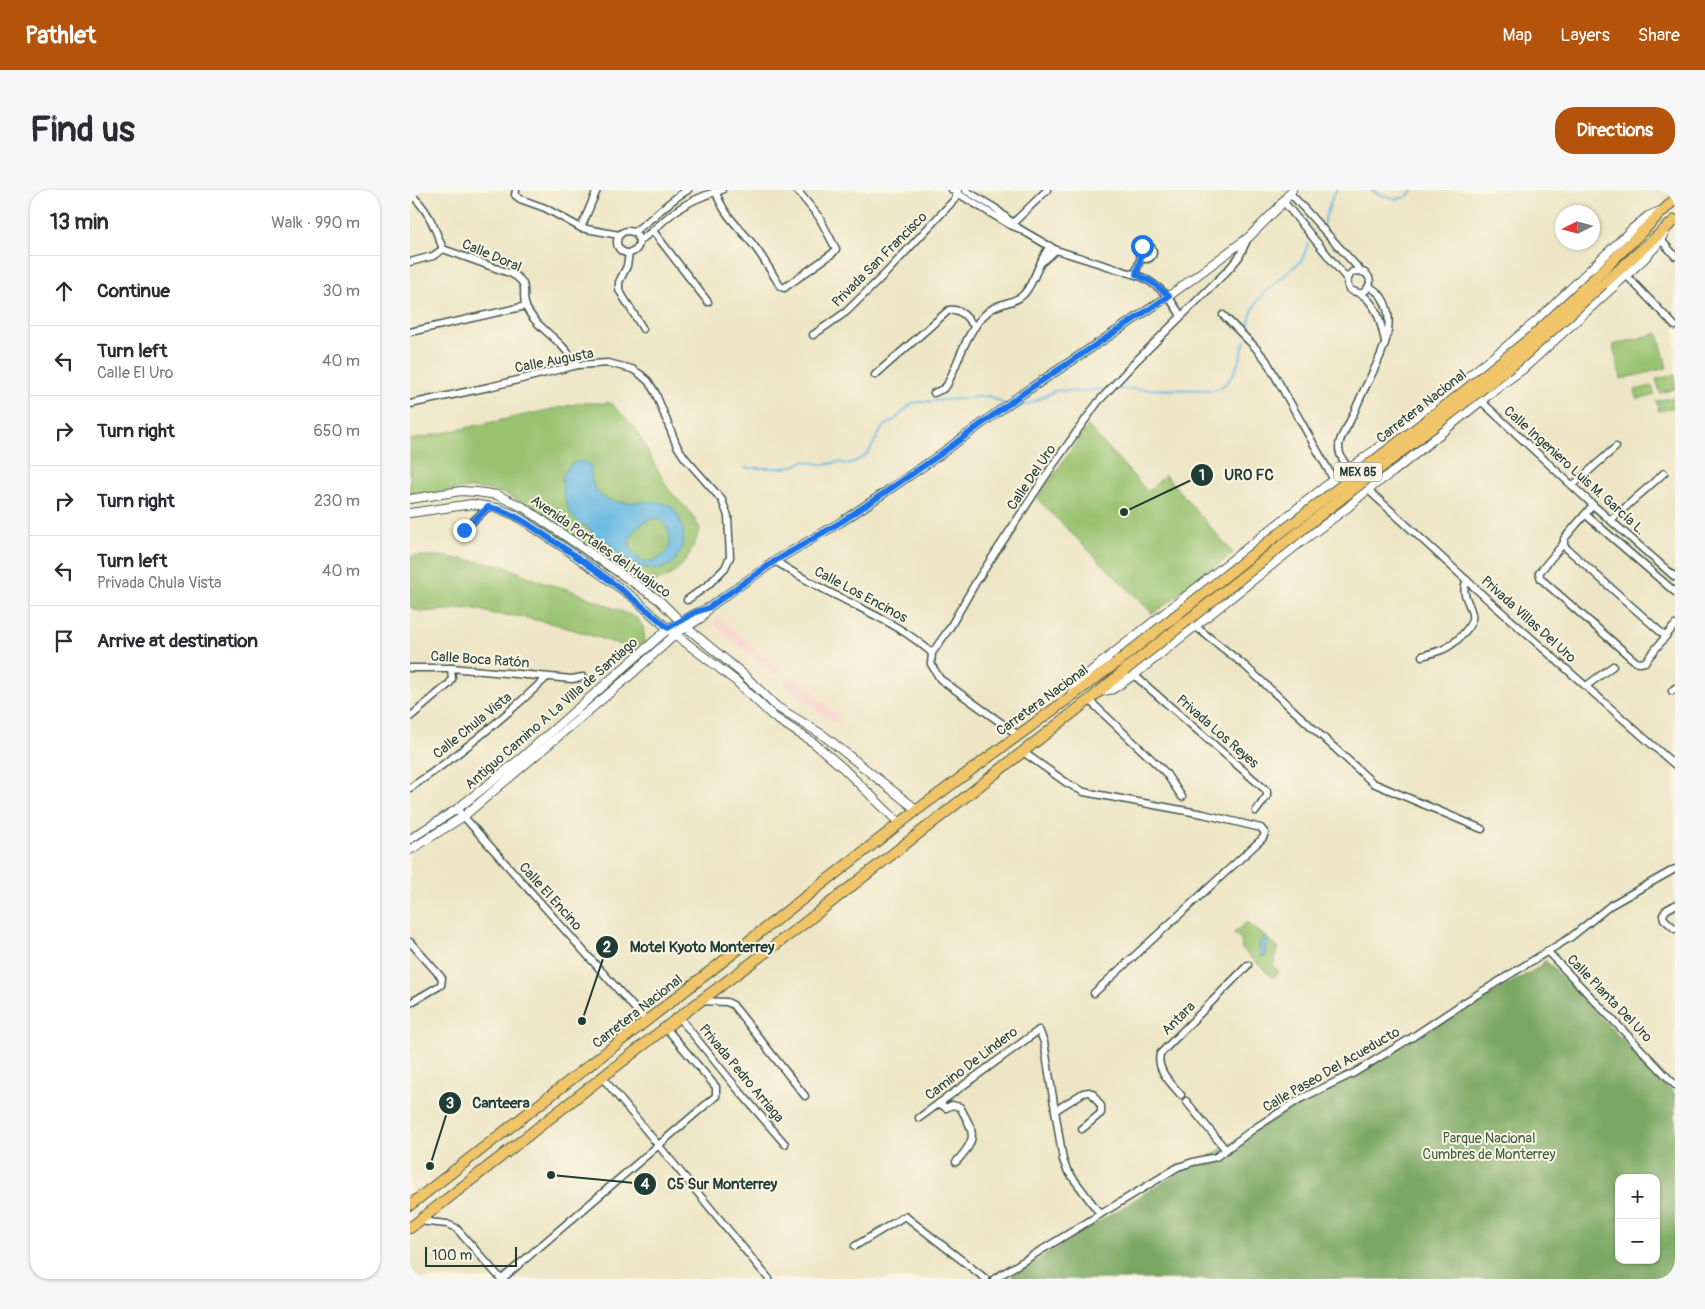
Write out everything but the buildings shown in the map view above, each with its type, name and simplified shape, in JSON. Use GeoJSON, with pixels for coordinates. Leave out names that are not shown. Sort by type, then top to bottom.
{"type":"FeatureCollection","features":[{"type":"Feature","properties":{"kind":"highway","name":"Carretera Nacional"},"geometry":{"type":"LineString","coordinates":[[410,1228],[679,1017],[802,925],[1099,692],[1129,672],[1316,518],[1519,360],[1601,280],[1675,199]]}},
{"type":"Feature","properties":{"kind":"highway","name":"Carretera Nacional"},"geometry":{"type":"LineString","coordinates":[[410,1205],[917,810],[1114,664],[1457,397],[1675,220]]}},
{"type":"Feature","properties":{"kind":"street"},"geometry":{"type":"LineString","coordinates":[[581,228],[597,190]]}},
{"type":"Feature","properties":{"kind":"street"},"geometry":{"type":"LineString","coordinates":[[633,232],[646,224],[672,200],[688,190]]}},
{"type":"Feature","properties":{"kind":"street"},"geometry":{"type":"LineString","coordinates":[[639,241],[683,206],[718,191],[720,204],[733,224],[754,246],[780,286],[784,288],[836,249],[818,218],[797,190]]}},
{"type":"Feature","properties":{"kind":"street"},"geometry":{"type":"LineString","coordinates":[[965,190],[995,208],[1014,225]]}},
{"type":"Feature","properties":{"kind":"street"},"geometry":{"type":"LineString","coordinates":[[1014,225],[1047,190]]}},
{"type":"Feature","properties":{"kind":"street"},"geometry":{"type":"LineString","coordinates":[[955,191],[1053,248],[1136,274],[1153,283],[1169,296],[1181,316]]}},
{"type":"Feature","properties":{"kind":"street","name":"Privada San Francisco"},"geometry":{"type":"LineString","coordinates":[[813,335],[846,312],[866,294],[954,199],[955,191]]}},
{"type":"Feature","properties":{"kind":"street"},"geometry":{"type":"LineString","coordinates":[[1291,191],[1360,270],[1366,273],[1370,279],[1369,286],[1367,290],[1360,294]]}},
{"type":"Feature","properties":{"kind":"street","name":"Antiguo Camino A La Villa de Santiago"},"geometry":{"type":"LineString","coordinates":[[410,839],[457,809],[526,754],[668,628],[701,618],[708,608],[775,561],[868,504],[1011,403],[1169,296],[1249,237],[1291,191]]}},
{"type":"Feature","properties":{"kind":"street"},"geometry":{"type":"LineString","coordinates":[[516,193],[520,199],[545,208],[581,228],[619,235]]}},
{"type":"Feature","properties":{"kind":"street","name":"Calle Doral"},"geometry":{"type":"LineString","coordinates":[[410,194],[430,218],[443,249],[517,277],[523,285],[526,306],[539,325],[562,346],[578,365]]}},
{"type":"Feature","properties":{"kind":"street"},"geometry":{"type":"LineString","coordinates":[[1283,201],[1347,278],[1350,290],[1360,294],[1374,307],[1385,342]]}},
{"type":"Feature","properties":{"kind":"street","name":"MEX 85"},"geometry":{"type":"LineString","coordinates":[[1070,697],[1077,683],[1083,677],[1502,350],[1540,318],[1640,222],[1664,209]]}},
{"type":"Feature","properties":{"kind":"street","name":"MEX 85"},"geometry":{"type":"LineString","coordinates":[[1129,672],[1196,626],[1522,370],[1627,276],[1661,240],[1666,228]]}},
{"type":"Feature","properties":{"kind":"street"},"geometry":{"type":"LineString","coordinates":[[625,231],[633,232],[638,237],[638,248],[629,253],[622,252],[618,246],[617,239],[619,235],[625,231]]}},
{"type":"Feature","properties":{"kind":"street"},"geometry":{"type":"LineString","coordinates":[[653,231],[708,302]]}},
{"type":"Feature","properties":{"kind":"street","name":"Calle Del Uro"},"geometry":{"type":"LineString","coordinates":[[932,653],[1053,465],[1098,402],[1137,360],[1228,270],[1239,257],[1249,237]]}},
{"type":"Feature","properties":{"kind":"street"},"geometry":{"type":"LineString","coordinates":[[1661,240],[1675,256]]}},
{"type":"Feature","properties":{"kind":"street"},"geometry":{"type":"LineString","coordinates":[[934,393],[943,390],[948,385],[974,327],[989,310],[995,306],[1013,301],[1024,293],[1040,264],[1053,248]]}},
{"type":"Feature","properties":{"kind":"street"},"geometry":{"type":"LineString","coordinates":[[410,262],[433,256],[443,249]]}},
{"type":"Feature","properties":{"kind":"street"},"geometry":{"type":"LineString","coordinates":[[629,253],[627,266],[619,282],[618,290],[643,329]]}},
{"type":"Feature","properties":{"kind":"street"},"geometry":{"type":"LineString","coordinates":[[1136,274],[1141,257]]}},
{"type":"Feature","properties":{"kind":"street"},"geometry":{"type":"LineString","coordinates":[[1347,278],[1352,272],[1360,270]]}},
{"type":"Feature","properties":{"kind":"street"},"geometry":{"type":"LineString","coordinates":[[1627,276],[1675,326]]}},
{"type":"Feature","properties":{"kind":"street"},"geometry":{"type":"LineString","coordinates":[[1349,468],[1341,456],[1339,448],[1340,438],[1350,422],[1377,364],[1388,327],[1387,311],[1380,295],[1369,286]]}},
{"type":"Feature","properties":{"kind":"street"},"geometry":{"type":"LineString","coordinates":[[410,332],[526,306]]}},
{"type":"Feature","properties":{"kind":"street"},"geometry":{"type":"LineString","coordinates":[[875,375],[949,310],[954,309],[961,312],[974,327]]}},
{"type":"Feature","properties":{"kind":"street"},"geometry":{"type":"LineString","coordinates":[[1223,315],[1266,360],[1331,482]]}},
{"type":"Feature","properties":{"kind":"street","name":"Calle Augusta"},"geometry":{"type":"LineString","coordinates":[[410,404],[578,365],[608,363],[632,368],[648,381],[655,392],[685,458],[722,500],[728,516],[730,557],[725,568],[712,581],[687,600]]}},
{"type":"Feature","properties":{"kind":"street","name":"Calle Ingeniero Luis M. García L."},"geometry":{"type":"LineString","coordinates":[[1481,401],[1593,505],[1675,577]]}},
{"type":"Feature","properties":{"kind":"street"},"geometry":{"type":"LineString","coordinates":[[1573,485],[1616,447]]}},
{"type":"Feature","properties":{"kind":"street","name":"MEX 85"},"geometry":{"type":"LineString","coordinates":[[1376,449],[1372,460],[1377,470],[1382,473],[1393,472]]}},
{"type":"Feature","properties":{"kind":"street","name":"MEX 85"},"geometry":{"type":"LineString","coordinates":[[1349,468],[1368,490]]}},
{"type":"Feature","properties":{"kind":"street"},"geometry":{"type":"LineString","coordinates":[[1611,520],[1664,473]]}},
{"type":"Feature","properties":{"kind":"street","name":"MEX 85"},"geometry":{"type":"LineString","coordinates":[[1331,482],[1333,486],[1342,492],[1347,508]]}},
{"type":"Feature","properties":{"kind":"street","name":"Privada Villas Del Uro"},"geometry":{"type":"LineString","coordinates":[[1368,490],[1675,764]]}},
{"type":"Feature","properties":{"kind":"street","name":"Avenida Portales del Huajuco"},"geometry":{"type":"LineString","coordinates":[[410,499],[461,492],[497,495],[515,502],[563,532],[659,600],[777,708],[823,735],[917,810]]}},
{"type":"Feature","properties":{"kind":"street","name":"Avenida Portales del Huajuco"},"geometry":{"type":"LineString","coordinates":[[410,513],[465,505],[502,510],[515,516],[563,547],[638,602],[736,681],[774,717],[814,743],[843,768],[900,824]]}},
{"type":"Feature","properties":{"kind":"street"},"geometry":{"type":"LineString","coordinates":[[1593,505],[1564,539],[1563,544],[1539,573],[1541,579],[1640,664],[1645,662],[1675,625]]}},
{"type":"Feature","properties":{"kind":"street"},"geometry":{"type":"LineString","coordinates":[[464,530],[488,507]]}},
{"type":"Feature","properties":{"kind":"street"},"geometry":{"type":"LineString","coordinates":[[1586,515],[1675,592]]}},
{"type":"Feature","properties":{"kind":"street"},"geometry":{"type":"LineString","coordinates":[[1563,544],[1568,551],[1665,636]]}},
{"type":"Feature","properties":{"kind":"street","name":"Calle Los Encinos"},"geometry":{"type":"LineString","coordinates":[[775,561],[825,590],[884,619],[918,641],[932,653]]}},
{"type":"Feature","properties":{"kind":"street"},"geometry":{"type":"LineString","coordinates":[[1422,656],[1445,649],[1471,626],[1472,614],[1464,593],[1467,580]]}},
{"type":"Feature","properties":{"kind":"street"},"geometry":{"type":"LineString","coordinates":[[638,602],[646,591]]}},
{"type":"Feature","properties":{"kind":"street","name":"Antiguo Camino A La Villa de Santiago"},"geometry":{"type":"LineString","coordinates":[[410,850],[464,816],[617,687],[676,634],[684,624]]}},
{"type":"Feature","properties":{"kind":"street"},"geometry":{"type":"LineString","coordinates":[[1196,626],[1256,676],[1373,783],[1482,829]]}},
{"type":"Feature","properties":{"kind":"street"},"geometry":{"type":"LineString","coordinates":[[932,653],[931,664],[940,679],[1018,735]]}},
{"type":"Feature","properties":{"kind":"street"},"geometry":{"type":"LineString","coordinates":[[1586,686],[1613,666]]}},
{"type":"Feature","properties":{"kind":"street","name":"Calle Boca Ratón"},"geometry":{"type":"LineString","coordinates":[[410,668],[452,668],[572,679],[583,677]]}},
{"type":"Feature","properties":{"kind":"street"},"geometry":{"type":"LineString","coordinates":[[410,717],[450,684],[452,668]]}},
{"type":"Feature","properties":{"kind":"street","name":"Privada Los Reyes"},"geometry":{"type":"LineString","coordinates":[[1129,672],[1267,791],[1267,796],[1256,811]]}},
{"type":"Feature","properties":{"kind":"street","name":"Calle Chula Vista"},"geometry":{"type":"LineString","coordinates":[[410,788],[487,731],[547,677]]}},
{"type":"Feature","properties":{"kind":"street"},"geometry":{"type":"LineString","coordinates":[[1089,700],[1165,772],[1182,797]]}},
{"type":"Feature","properties":{"kind":"street"},"geometry":{"type":"LineString","coordinates":[[1023,752],[1067,783],[1084,792],[1203,814],[1261,828],[1265,833],[1263,838],[1094,993]]}},
{"type":"Feature","properties":{"kind":"street"},"geometry":{"type":"LineString","coordinates":[[843,768],[853,758]]}},
{"type":"Feature","properties":{"kind":"street","name":"Calle El Encino"},"geometry":{"type":"LineString","coordinates":[[457,809],[646,1021]]}},
{"type":"Feature","properties":{"kind":"street","name":"Calle Paseo Del Acueducto"},"geometry":{"type":"LineString","coordinates":[[994,1279],[1178,1167],[1216,1157],[1255,1128],[1300,1099],[1354,1073],[1571,937],[1611,905],[1675,869]]}},
{"type":"Feature","properties":{"kind":"street"},"geometry":{"type":"LineString","coordinates":[[1675,905],[1666,910],[1663,915],[1664,919],[1675,929]]}},
{"type":"Feature","properties":{"kind":"street"},"geometry":{"type":"LineString","coordinates":[[410,942],[442,978],[442,982],[441,985],[410,1003]]}},
{"type":"Feature","properties":{"kind":"street","name":"Calle Planta Del Uro"},"geometry":{"type":"LineString","coordinates":[[1547,951],[1675,1085]]}},
{"type":"Feature","properties":{"kind":"street","name":"Antara"},"geometry":{"type":"LineString","coordinates":[[1226,1150],[1162,1071],[1159,1059],[1160,1054],[1248,965]]}},
{"type":"Feature","properties":{"kind":"street"},"geometry":{"type":"LineString","coordinates":[[701,1001],[733,1004],[805,1096]]}},
{"type":"Feature","properties":{"kind":"street","name":"Privada Pedro Arriaga"},"geometry":{"type":"LineString","coordinates":[[679,1017],[785,1144]]}},
{"type":"Feature","properties":{"kind":"street"},"geometry":{"type":"LineString","coordinates":[[419,1221],[447,1224],[456,1228],[501,1279],[718,1094],[716,1087],[666,1028]]}},
{"type":"Feature","properties":{"kind":"street","name":"Camino De Lindero"},"geometry":{"type":"LineString","coordinates":[[919,1118],[1039,1030],[1044,1042],[1056,1110]]}},
{"type":"Feature","properties":{"kind":"street"},"geometry":{"type":"LineString","coordinates":[[602,1077],[769,1279]]}},
{"type":"Feature","properties":{"kind":"street"},"geometry":{"type":"LineString","coordinates":[[1082,1129],[1102,1113],[1101,1106],[1092,1093],[1088,1092],[1083,1093],[1056,1110],[1060,1144],[1067,1170],[1100,1214]]}},
{"type":"Feature","properties":{"kind":"street"},"geometry":{"type":"LineString","coordinates":[[939,1103],[946,1108],[952,1105],[960,1107],[972,1128],[973,1135],[968,1149],[956,1162]]}},
{"type":"Feature","properties":{"kind":"street"},"geometry":{"type":"LineString","coordinates":[[855,1246],[905,1216],[986,1279]]}},
{"type":"Feature","properties":{"kind":"shaded area"},"geometry":{"type":"Polygon","coordinates":[[[719,618],[783,670],[774,675],[712,622],[719,618]]]}},
{"type":"Feature","properties":{"kind":"shaded area"},"geometry":{"type":"Polygon","coordinates":[[[791,674],[841,718],[835,725],[784,683],[791,674]]]}},
{"type":"Feature","properties":{"kind":"green space"},"geometry":{"type":"Polygon","coordinates":[[[1658,333],[1667,368],[1621,379],[1613,345],[1658,333]]]}},
{"type":"Feature","properties":{"kind":"green space"},"geometry":{"type":"Polygon","coordinates":[[[1675,375],[1675,389],[1660,393],[1656,379],[1675,375]]]}},
{"type":"Feature","properties":{"kind":"green space"},"geometry":{"type":"Polygon","coordinates":[[[1653,386],[1654,395],[1637,399],[1635,390],[1653,386]]]}},
{"type":"Feature","properties":{"kind":"green space"},"geometry":{"type":"Polygon","coordinates":[[[1675,397],[1675,407],[1659,411],[1656,401],[1675,397]]]}},
{"type":"Feature","properties":{"kind":"green space"},"geometry":{"type":"Polygon","coordinates":[[[580,403],[611,403],[635,428],[668,489],[691,513],[700,529],[685,561],[665,578],[654,582],[636,581],[540,513],[506,494],[469,488],[410,496],[410,440],[580,403]]]}},
{"type":"Feature","properties":{"kind":"green space"},"geometry":{"type":"Polygon","coordinates":[[[1088,426],[1148,492],[1165,475],[1233,553],[1153,614],[1037,499],[1088,426]]]}},
{"type":"Feature","properties":{"kind":"green space"},"geometry":{"type":"Polygon","coordinates":[[[410,556],[440,556],[501,565],[544,583],[568,589],[637,618],[643,627],[645,641],[634,649],[555,624],[518,616],[494,614],[472,608],[422,612],[410,607],[410,556]]]}},
{"type":"Feature","properties":{"kind":"green space"},"geometry":{"type":"Polygon","coordinates":[[[1247,922],[1279,948],[1273,965],[1279,972],[1273,978],[1242,949],[1241,940],[1234,933],[1247,922]]]}},
{"type":"Feature","properties":{"kind":"green space","name":"Parque Nacional Cumbres de Monterrey"},"geometry":{"type":"Polygon","coordinates":[[[1545,960],[1675,1094],[1675,1279],[1007,1279],[1165,1181],[1541,966],[1545,960]]]}},
{"type":"Feature","properties":{"kind":"water"},"geometry":{"type":"Polygon","coordinates":[[[579,461],[590,464],[594,487],[601,496],[611,501],[657,502],[666,504],[674,510],[681,521],[683,540],[680,552],[673,562],[662,568],[653,569],[636,565],[628,561],[609,543],[598,538],[576,520],[566,504],[562,481],[562,476],[571,464],[579,461]],[[657,518],[643,523],[636,529],[629,542],[636,556],[646,562],[658,559],[669,548],[668,530],[664,523],[657,518]]]}},
{"type":"Feature","properties":{"kind":"water"},"geometry":{"type":"Polygon","coordinates":[[[1265,937],[1269,940],[1265,946],[1266,956],[1261,957],[1259,944],[1265,937]]]}},
{"type":"Feature","properties":{"kind":"waterway"},"geometry":{"type":"LineString","coordinates":[[1323,225],[1333,195],[1337,190]]}},
{"type":"Feature","properties":{"kind":"waterway"},"geometry":{"type":"LineString","coordinates":[[1371,190],[1393,199],[1404,198],[1413,190]]}},
{"type":"Feature","properties":{"kind":"waterway"},"geometry":{"type":"LineString","coordinates":[[1246,335],[1251,314],[1257,302],[1264,293],[1302,260],[1308,244]]}},
{"type":"Feature","properties":{"kind":"waterway"},"geometry":{"type":"LineString","coordinates":[[1117,389],[1214,390],[1227,382],[1236,370],[1245,340]]}},
{"type":"Feature","properties":{"kind":"waterway"},"geometry":{"type":"LineString","coordinates":[[1009,406],[1013,409],[1057,390],[1078,392],[1103,389]]}},
{"type":"Feature","properties":{"kind":"waterway"},"geometry":{"type":"LineString","coordinates":[[745,468],[784,468],[804,461],[824,465],[838,462],[848,464],[868,453],[883,427],[897,418],[912,403],[989,396],[1004,404]]}},
{"type":"Feature","properties":{"kind":"place","name":"URO FC"},"geometry":{"type":"Point","coordinates":[1124,512]}},
{"type":"Feature","properties":{"kind":"place","name":"Motel Kyoto Monterrey"},"geometry":{"type":"Point","coordinates":[582,1021]}},
{"type":"Feature","properties":{"kind":"place","name":"Canteera"},"geometry":{"type":"Point","coordinates":[430,1166]}},
{"type":"Feature","properties":{"kind":"place","name":"C5 Sur Monterrey"},"geometry":{"type":"Point","coordinates":[551,1175]}},
{"type":"Feature","properties":{"kind":"route"},"geometry":{"type":"LineString","coordinates":[[464,530],[488,507],[508,512],[563,547],[634,598],[668,628],[696,612],[708,608],[775,561],[841,522],[938,456],[1022,394],[1169,296],[1153,283],[1136,274],[1141,257],[1139,250],[1142,246]]}}]}
